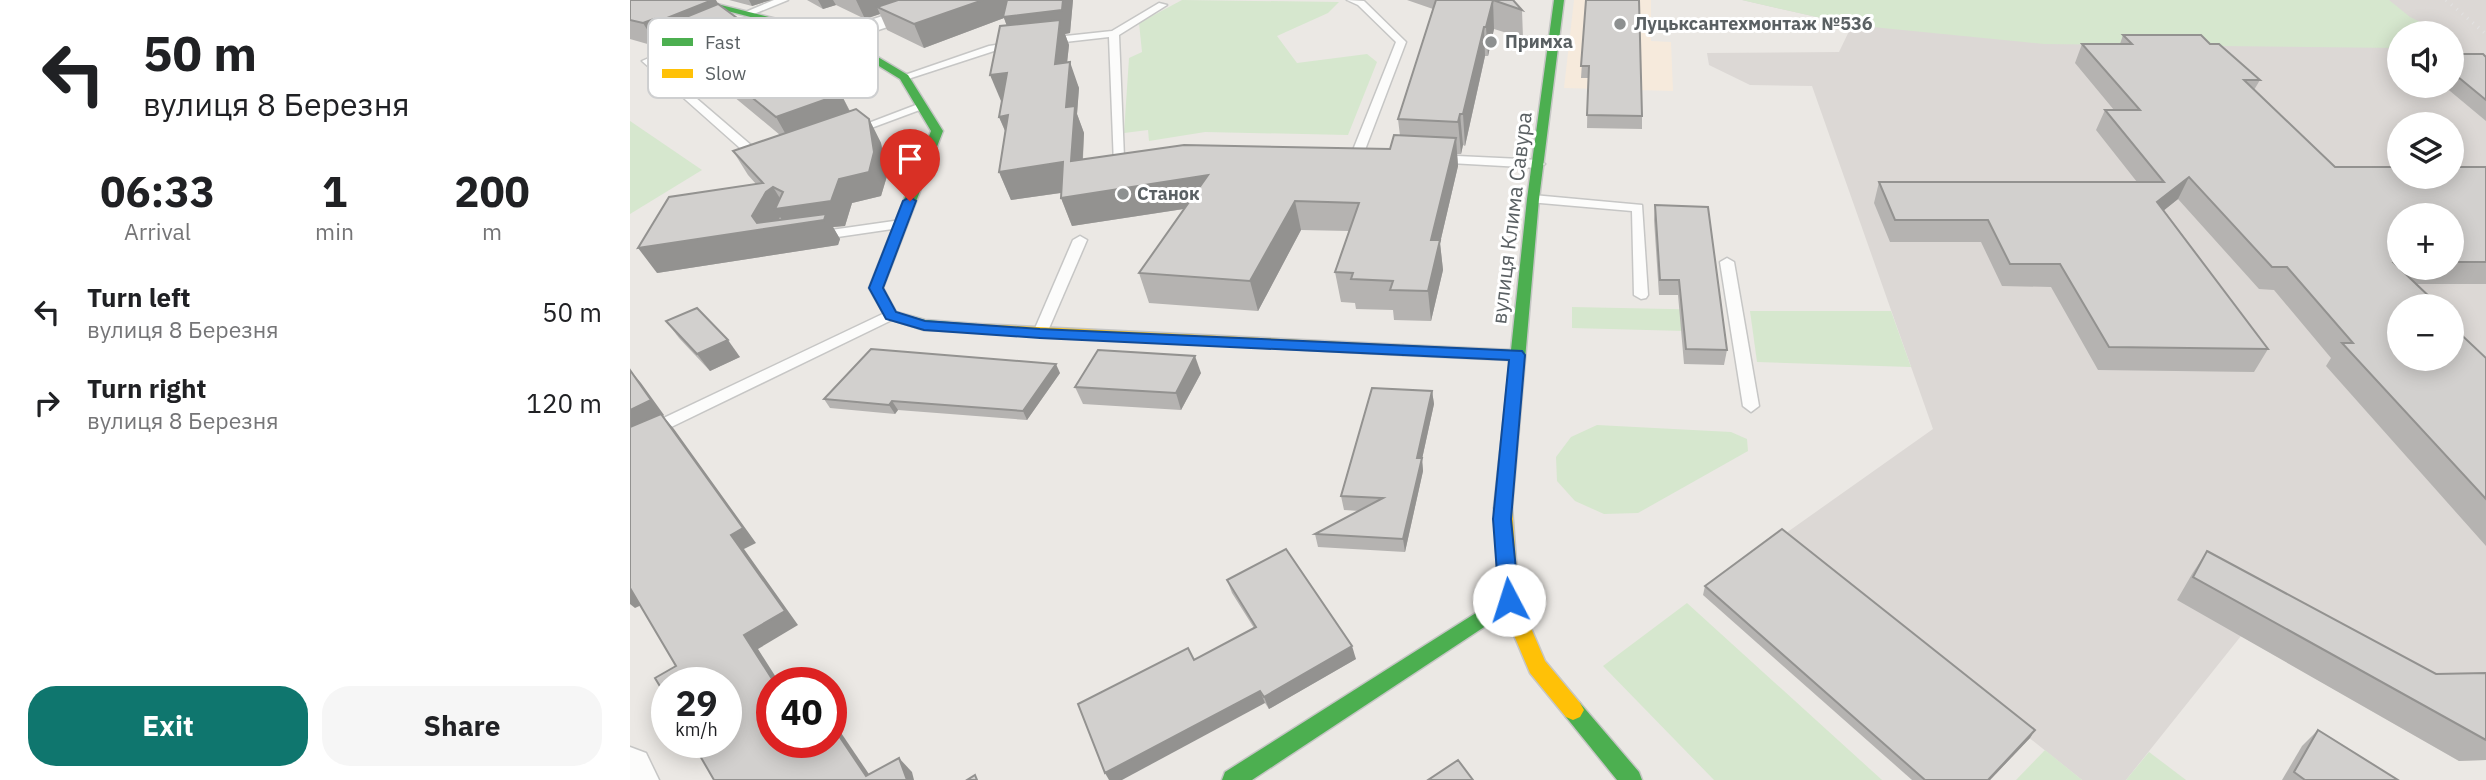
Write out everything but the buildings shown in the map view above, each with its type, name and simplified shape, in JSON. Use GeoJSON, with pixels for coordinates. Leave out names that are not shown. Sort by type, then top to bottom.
{"type":"FeatureCollection","features":[{"type":"Feature","properties":{"kind":"street"},"geometry":{"type":"LineString","coordinates":[[691,0],[763,18]]}},
{"type":"Feature","properties":{"kind":"street"},"geometry":{"type":"LineString","coordinates":[[878,24],[950,0]]}},
{"type":"Feature","properties":{"kind":"street","name":"вулиця Клима Савура"},"geometry":{"type":"LineString","coordinates":[[1559,0],[1533,199],[1502,519],[1509,600],[1536,667],[1631,780]]}},
{"type":"Feature","properties":{"kind":"street"},"geometry":{"type":"LineString","coordinates":[[878,61],[904,77],[937,131],[876,288],[891,316],[924,325],[1040,334],[1517,355]]}},
{"type":"Feature","properties":{"kind":"street"},"geometry":{"type":"LineString","coordinates":[[1233,780],[1509,600]]}},
{"type":"Feature","properties":{"kind":"street"},"geometry":{"type":"LineString","coordinates":[[630,768],[636,780]]}},
{"type":"Feature","properties":{"kind":"lane"},"geometry":{"type":"LineString","coordinates":[[746,18],[783,0]]}},
{"type":"Feature","properties":{"kind":"lane"},"geometry":{"type":"LineString","coordinates":[[1352,0],[1362,3],[1401,42],[1357,155]]}},
{"type":"Feature","properties":{"kind":"lane"},"geometry":{"type":"LineString","coordinates":[[904,77],[993,48],[1114,34],[1162,5]]}},
{"type":"Feature","properties":{"kind":"lane"},"geometry":{"type":"LineString","coordinates":[[1114,34],[1118,162],[1143,158]]}},
{"type":"Feature","properties":{"kind":"lane"},"geometry":{"type":"LineString","coordinates":[[689,98],[765,164],[778,159]]}},
{"type":"Feature","properties":{"kind":"lane"},"geometry":{"type":"LineString","coordinates":[[843,135],[921,106]]}},
{"type":"Feature","properties":{"kind":"lane"},"geometry":{"type":"LineString","coordinates":[[1343,155],[1371,156]]}},
{"type":"Feature","properties":{"kind":"lane"},"geometry":{"type":"LineString","coordinates":[[1427,159],[1539,164]]}},
{"type":"Feature","properties":{"kind":"lane"},"geometry":{"type":"LineString","coordinates":[[1533,199],[1638,208],[1642,295]]}},
{"type":"Feature","properties":{"kind":"lane"},"geometry":{"type":"LineString","coordinates":[[805,238],[901,224]]}},
{"type":"Feature","properties":{"kind":"lane"},"geometry":{"type":"LineString","coordinates":[[1040,334],[1080,240]]}},
{"type":"Feature","properties":{"kind":"lane"},"geometry":{"type":"LineString","coordinates":[[1727,262],[1751,406]]}},
{"type":"Feature","properties":{"kind":"lane"},"geometry":{"type":"LineString","coordinates":[[630,441],[891,316]]}},
{"type":"Feature","properties":{"kind":"shaded area"},"geometry":{"type":"Polygon","coordinates":[[[1574,0],[1651,0],[1651,41],[1671,42],[1673,91],[1564,88],[1574,0]]]}},
{"type":"Feature","properties":{"kind":"shaded area"},"geometry":{"type":"Polygon","coordinates":[[[1742,0],[2486,0],[2486,760],[2459,761],[2241,636],[2126,780],[2082,780],[1779,538],[1933,429],[1812,86],[1750,85],[1709,65],[1707,53],[1839,52],[1852,25],[1742,0]]]}},
{"type":"Feature","properties":{"kind":"green space"},"geometry":{"type":"Polygon","coordinates":[[[1182,0],[1339,2],[1328,13],[1277,36],[1297,63],[1367,54],[1377,62],[1348,135],[1205,132],[1149,141],[1148,130],[1124,133],[1129,58],[1142,52],[1139,23],[1182,0]]]}},
{"type":"Feature","properties":{"kind":"green space"},"geometry":{"type":"Polygon","coordinates":[[[1742,0],[2389,0],[2418,21],[2387,21],[2387,48],[2044,44],[1852,25],[1742,0]]]}},
{"type":"Feature","properties":{"kind":"green space"},"geometry":{"type":"Polygon","coordinates":[[[630,121],[702,170],[630,214],[630,121]]]}},
{"type":"Feature","properties":{"kind":"green space"},"geometry":{"type":"Polygon","coordinates":[[[1572,307],[1719,310],[1722,332],[1572,328],[1572,307]]]}},
{"type":"Feature","properties":{"kind":"green space"},"geometry":{"type":"Polygon","coordinates":[[[1750,311],[1891,311],[1911,367],[1757,362],[1750,311]]]}},
{"type":"Feature","properties":{"kind":"green space"},"geometry":{"type":"Polygon","coordinates":[[[1597,425],[1731,432],[1747,439],[1748,451],[1638,513],[1604,514],[1575,501],[1557,481],[1556,457],[1571,437],[1597,425]]]}},
{"type":"Feature","properties":{"kind":"green space"},"geometry":{"type":"Polygon","coordinates":[[[1687,603],[1882,780],[1714,780],[1603,666],[1687,603]]]}},
{"type":"Feature","properties":{"kind":"green space"},"geometry":{"type":"Polygon","coordinates":[[[2045,750],[2082,780],[2016,780],[2045,750]]]}},
{"type":"Feature","properties":{"kind":"green space"},"geometry":{"type":"Polygon","coordinates":[[[2149,752],[2186,780],[2126,780],[2149,752]]]}},
{"type":"Feature","properties":{"kind":"railway"},"geometry":{"type":"LineString","coordinates":[[2446,0],[2486,34]]}},
{"type":"Feature","properties":{"kind":"traffic: fast"},"geometry":{"type":"LineString","coordinates":[[690,0],[762,18]]}},
{"type":"Feature","properties":{"kind":"traffic: fast"},"geometry":{"type":"LineString","coordinates":[[1503,508],[1533,199],[1559,0]]}},
{"type":"Feature","properties":{"kind":"traffic: fast"},"geometry":{"type":"LineString","coordinates":[[878,61],[904,77],[937,131],[876,288],[891,315],[924,325],[976,329]]}},
{"type":"Feature","properties":{"kind":"traffic: fast"},"geometry":{"type":"LineString","coordinates":[[1403,350],[1517,355]]}},
{"type":"Feature","properties":{"kind":"traffic: fast"},"geometry":{"type":"LineString","coordinates":[[1233,780],[1509,600]]}},
{"type":"Feature","properties":{"kind":"traffic: fast"},"geometry":{"type":"LineString","coordinates":[[1573,710],[1631,780]]}},
{"type":"Feature","properties":{"kind":"traffic: slow"},"geometry":{"type":"LineString","coordinates":[[976,329],[1403,350]]}},
{"type":"Feature","properties":{"kind":"traffic: slow"},"geometry":{"type":"LineString","coordinates":[[1503,508],[1509,600],[1537,667],[1573,710]]}},
{"type":"Feature","properties":{"kind":"place","name":"Луцьксантехмонтаж №536"},"geometry":{"type":"Point","coordinates":[1620,24]}},
{"type":"Feature","properties":{"kind":"place","name":"Примха"},"geometry":{"type":"Point","coordinates":[1491,42]}},
{"type":"Feature","properties":{"kind":"place","name":"Станок"},"geometry":{"type":"Point","coordinates":[1123,194]}},
{"type":"Feature","properties":{"kind":"route"},"geometry":{"type":"LineString","coordinates":[[910,201],[876,288],[891,316],[924,325],[1040,334],[1517,355],[1502,519],[1509,600]]}}]}
